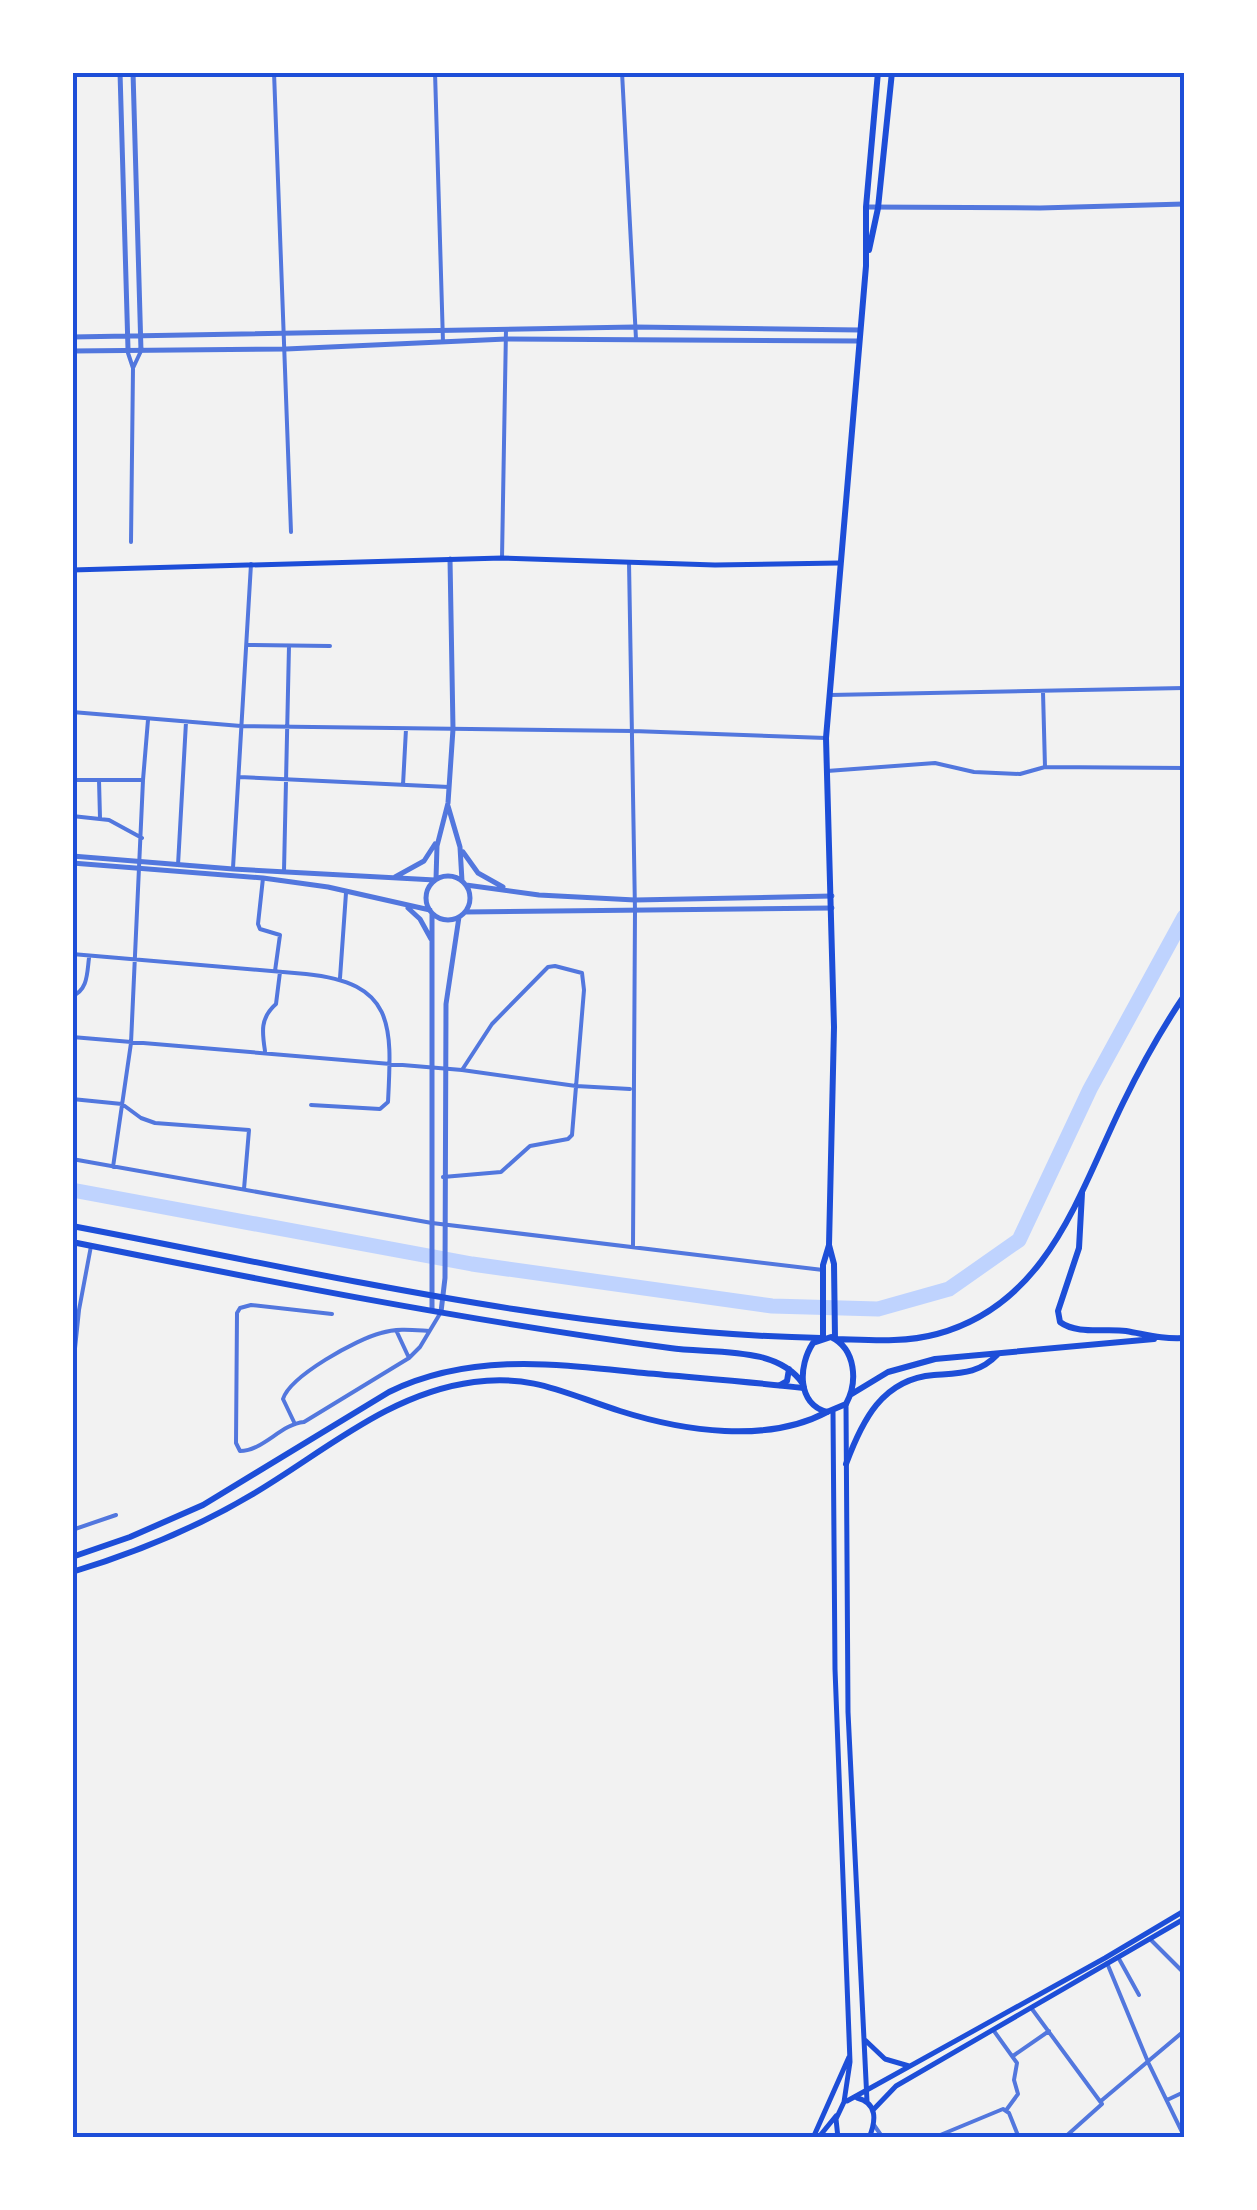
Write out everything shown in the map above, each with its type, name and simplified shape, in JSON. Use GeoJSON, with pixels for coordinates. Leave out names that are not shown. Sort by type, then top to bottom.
{"type":"FeatureCollection","features":[{"type":"Feature","properties":{"kind":"main road"},"geometry":{"type":"LineString","coordinates":[[822,1338],[823,1270],[829,1245],[834,1027],[826,738],[866,266],[866,208],[878,72]]}},
{"type":"Feature","properties":{"kind":"main road"},"geometry":{"type":"LineString","coordinates":[[866,266],[878,208],[892,72]]}},
{"type":"Feature","properties":{"kind":"main road"},"geometry":{"type":"LineString","coordinates":[[72,570],[502,558],[839,564]]}},
{"type":"Feature","properties":{"kind":"main road"},"geometry":{"type":"LineString","coordinates":[[72,1226],[522,1312],[665,1330],[836,1339],[920,1338],[946,1332],[983,1314],[1009,1296],[1042,1263],[1060,1238],[1134,1081],[1184,996]]}},
{"type":"Feature","properties":{"kind":"main road"},"geometry":{"type":"LineString","coordinates":[[1082,1192],[1078,1248],[1058,1319],[1071,1328],[1126,1331],[1154,1339]]}},
{"type":"Feature","properties":{"kind":"main road"},"geometry":{"type":"LineString","coordinates":[[72,1242],[223,1274],[557,1333],[762,1356],[789,1368],[804,1386],[813,1406],[830,1412]]}},
{"type":"Feature","properties":{"kind":"main road"},"geometry":{"type":"LineString","coordinates":[[829,1245],[834,1264],[832,1321],[836,1339],[852,1362],[846,1404],[848,1712],[867,2101],[873,2110],[874,2125],[869,2138]]}},
{"type":"Feature","properties":{"kind":"main road"},"geometry":{"type":"LineString","coordinates":[[804,1386],[806,1356],[812,1343],[822,1338]]}},
{"type":"Feature","properties":{"kind":"main road"},"geometry":{"type":"LineString","coordinates":[[850,1395],[910,1364],[1184,1338]]}},
{"type":"Feature","properties":{"kind":"main road"},"geometry":{"type":"LineString","coordinates":[[846,1464],[867,1415],[890,1390],[926,1376],[980,1370],[999,1353]]}},
{"type":"Feature","properties":{"kind":"main road"},"geometry":{"type":"LineString","coordinates":[[72,1556],[130,1537],[202,1505],[374,1400],[404,1384],[440,1373],[494,1364],[535,1363],[804,1386]]}},
{"type":"Feature","properties":{"kind":"main road"},"geometry":{"type":"LineString","coordinates":[[780,1385],[790,1376],[789,1368]]}},
{"type":"Feature","properties":{"kind":"main road"},"geometry":{"type":"LineString","coordinates":[[72,1572],[140,1550],[215,1516],[384,1410],[447,1387],[506,1379],[531,1381],[638,1416],[712,1429],[782,1428],[810,1421],[846,1404]]}},
{"type":"Feature","properties":{"kind":"main road"},"geometry":{"type":"LineString","coordinates":[[815,2138],[844,2102],[850,2054],[834,1669],[830,1412]]}},
{"type":"Feature","properties":{"kind":"main road"},"geometry":{"type":"LineString","coordinates":[[844,2102],[1184,1918]]}},
{"type":"Feature","properties":{"kind":"main road"},"geometry":{"type":"LineString","coordinates":[[873,2110],[896,2086],[1184,1918]]}},
{"type":"Feature","properties":{"kind":"main road"},"geometry":{"type":"LineString","coordinates":[[865,2040],[886,2059],[912,2066]]}},
{"type":"Feature","properties":{"kind":"main road"},"geometry":{"type":"LineString","coordinates":[[815,2138],[850,2054]]}},
{"type":"Feature","properties":{"kind":"main road"},"geometry":{"type":"LineString","coordinates":[[857,2098],[867,2101]]}},
{"type":"Feature","properties":{"kind":"main road"},"geometry":{"type":"LineString","coordinates":[[838,2114],[838,2138]]}},
{"type":"Feature","properties":{"kind":"street"},"geometry":{"type":"LineString","coordinates":[[120,72],[128,351],[133,368],[131,542]]}},
{"type":"Feature","properties":{"kind":"street"},"geometry":{"type":"LineString","coordinates":[[133,72],[141,336],[141,350],[133,368]]}},
{"type":"Feature","properties":{"kind":"street"},"geometry":{"type":"LineString","coordinates":[[274,72],[291,532]]}},
{"type":"Feature","properties":{"kind":"street"},"geometry":{"type":"LineString","coordinates":[[434,72],[443,342]]}},
{"type":"Feature","properties":{"kind":"street"},"geometry":{"type":"LineString","coordinates":[[622,72],[636,339]]}},
{"type":"Feature","properties":{"kind":"street"},"geometry":{"type":"LineString","coordinates":[[121,93],[133,92]]}},
{"type":"Feature","properties":{"kind":"street"},"geometry":{"type":"LineString","coordinates":[[122,133],[134,132]]}},
{"type":"Feature","properties":{"kind":"street"},"geometry":{"type":"LineString","coordinates":[[866,208],[1184,204]]}},
{"type":"Feature","properties":{"kind":"street"},"geometry":{"type":"LineString","coordinates":[[72,337],[635,327],[860,330]]}},
{"type":"Feature","properties":{"kind":"street"},"geometry":{"type":"LineString","coordinates":[[502,558],[506,329]]}},
{"type":"Feature","properties":{"kind":"street"},"geometry":{"type":"LineString","coordinates":[[72,352],[286,349],[506,339],[858,341]]}},
{"type":"Feature","properties":{"kind":"street"},"geometry":{"type":"LineString","coordinates":[[437,1311],[432,1294],[432,942],[431,912],[426,898],[436,879],[448,803],[452,729],[450,559]]}},
{"type":"Feature","properties":{"kind":"street"},"geometry":{"type":"LineString","coordinates":[[628,562],[635,900],[632,1246]]}},
{"type":"Feature","properties":{"kind":"street"},"geometry":{"type":"LineString","coordinates":[[233,872],[250,564]]}},
{"type":"Feature","properties":{"kind":"street"},"geometry":{"type":"LineString","coordinates":[[248,645],[330,646]]}},
{"type":"Feature","properties":{"kind":"street"},"geometry":{"type":"LineString","coordinates":[[284,872],[289,646]]}},
{"type":"Feature","properties":{"kind":"street"},"geometry":{"type":"LineString","coordinates":[[830,695],[1184,688]]}},
{"type":"Feature","properties":{"kind":"street"},"geometry":{"type":"LineString","coordinates":[[1043,690],[1045,767]]}},
{"type":"Feature","properties":{"kind":"street"},"geometry":{"type":"LineString","coordinates":[[72,712],[240,726],[632,731],[826,738]]}},
{"type":"Feature","properties":{"kind":"street"},"geometry":{"type":"LineString","coordinates":[[113,1167],[131,1043],[148,720]]}},
{"type":"Feature","properties":{"kind":"street"},"geometry":{"type":"LineString","coordinates":[[178,865],[186,722]]}},
{"type":"Feature","properties":{"kind":"street"},"geometry":{"type":"LineString","coordinates":[[403,786],[406,730]]}},
{"type":"Feature","properties":{"kind":"street"},"geometry":{"type":"LineString","coordinates":[[827,771],[944,763],[974,772],[1020,774],[1045,767],[1184,768]]}},
{"type":"Feature","properties":{"kind":"street"},"geometry":{"type":"LineString","coordinates":[[239,777],[448,788]]}},
{"type":"Feature","properties":{"kind":"street"},"geometry":{"type":"LineString","coordinates":[[72,780],[144,780]]}},
{"type":"Feature","properties":{"kind":"street"},"geometry":{"type":"LineString","coordinates":[[99,780],[100,818]]}},
{"type":"Feature","properties":{"kind":"street"},"geometry":{"type":"LineString","coordinates":[[332,1314],[240,1308],[236,1448],[240,1451],[249,1451],[294,1422],[304,1422],[408,1358],[433,1324],[443,1296],[446,1004],[462,914],[470,899],[448,803]]}},
{"type":"Feature","properties":{"kind":"street"},"geometry":{"type":"LineString","coordinates":[[72,816],[100,818],[142,838]]}},
{"type":"Feature","properties":{"kind":"street"},"geometry":{"type":"LineString","coordinates":[[394,878],[424,861],[440,837]]}},
{"type":"Feature","properties":{"kind":"street"},"geometry":{"type":"LineString","coordinates":[[460,847],[478,873],[510,891]]}},
{"type":"Feature","properties":{"kind":"street"},"geometry":{"type":"LineString","coordinates":[[72,861],[141,860],[233,872],[346,892],[431,912],[445,920],[462,914],[536,909],[833,908]]}},
{"type":"Feature","properties":{"kind":"street"},"geometry":{"type":"LineString","coordinates":[[72,861],[141,871],[436,879],[450,876],[464,883],[510,891],[635,900],[832,896]]}},
{"type":"Feature","properties":{"kind":"street"},"geometry":{"type":"LineString","coordinates":[[263,878],[258,927],[280,935],[276,1004],[267,1012],[262,1032],[266,1053]]}},
{"type":"Feature","properties":{"kind":"street"},"geometry":{"type":"LineString","coordinates":[[340,978],[346,892]]}},
{"type":"Feature","properties":{"kind":"street"},"geometry":{"type":"LineString","coordinates":[[406,906],[420,919],[432,942]]}},
{"type":"Feature","properties":{"kind":"street"},"geometry":{"type":"LineString","coordinates":[[72,954],[340,978],[359,986],[385,1014],[388,1102],[384,1107],[311,1105]]}},
{"type":"Feature","properties":{"kind":"street"},"geometry":{"type":"LineString","coordinates":[[72,996],[82,992],[89,956]]}},
{"type":"Feature","properties":{"kind":"street"},"geometry":{"type":"LineString","coordinates":[[443,1177],[501,1172],[530,1146],[572,1135],[582,973],[548,967],[492,1024],[462,1070]]}},
{"type":"Feature","properties":{"kind":"street"},"geometry":{"type":"LineString","coordinates":[[72,1037],[462,1070],[576,1086],[632,1089]]}},
{"type":"Feature","properties":{"kind":"street"},"geometry":{"type":"LineString","coordinates":[[72,1099],[122,1104],[154,1123],[249,1130],[244,1189]]}},
{"type":"Feature","properties":{"kind":"street"},"geometry":{"type":"LineString","coordinates":[[72,1159],[432,1223],[823,1270]]}},
{"type":"Feature","properties":{"kind":"street"},"geometry":{"type":"LineString","coordinates":[[72,1377],[76,1309],[92,1246]]}},
{"type":"Feature","properties":{"kind":"street"},"geometry":{"type":"LineString","coordinates":[[294,1422],[284,1399],[288,1388],[353,1344],[396,1330],[429,1331]]}},
{"type":"Feature","properties":{"kind":"street"},"geometry":{"type":"LineString","coordinates":[[396,1330],[408,1358]]}},
{"type":"Feature","properties":{"kind":"street"},"geometry":{"type":"LineString","coordinates":[[72,1530],[116,1516]]}},
{"type":"Feature","properties":{"kind":"street"},"geometry":{"type":"LineString","coordinates":[[1150,1938],[1184,1973]]}},
{"type":"Feature","properties":{"kind":"street"},"geometry":{"type":"LineString","coordinates":[[1118,1957],[1139,1994]]}},
{"type":"Feature","properties":{"kind":"street"},"geometry":{"type":"LineString","coordinates":[[1106,1961],[1148,2062],[1184,2133],[1175,2138]]}},
{"type":"Feature","properties":{"kind":"street"},"geometry":{"type":"LineString","coordinates":[[1032,2009],[1101,2101],[1101,2107],[1064,2138]]}},
{"type":"Feature","properties":{"kind":"street"},"geometry":{"type":"LineString","coordinates":[[933,2138],[1006,2110],[1018,2094],[1014,2080],[1017,2062],[994,2031]]}},
{"type":"Feature","properties":{"kind":"street"},"geometry":{"type":"LineString","coordinates":[[1014,2056],[1049,2031]]}},
{"type":"Feature","properties":{"kind":"street"},"geometry":{"type":"LineString","coordinates":[[1101,2101],[1184,2031]]}},
{"type":"Feature","properties":{"kind":"street"},"geometry":{"type":"LineString","coordinates":[[1167,2100],[1184,2092]]}},
{"type":"Feature","properties":{"kind":"street"},"geometry":{"type":"LineString","coordinates":[[1006,2110],[1020,2138]]}},
{"type":"Feature","properties":{"kind":"street"},"geometry":{"type":"LineString","coordinates":[[874,2125],[884,2138]]}},
{"type":"Feature","properties":{"kind":"street"},"geometry":{"type":"LineString","coordinates":[[1072,2131],[1076,2138]]}},
{"type":"Feature","properties":{"kind":"waterway"},"geometry":{"type":"LineString","coordinates":[[72,1190],[472,1264],[772,1306],[878,1309],[949,1289],[1019,1240],[1090,1089],[1184,917]]}}]}
